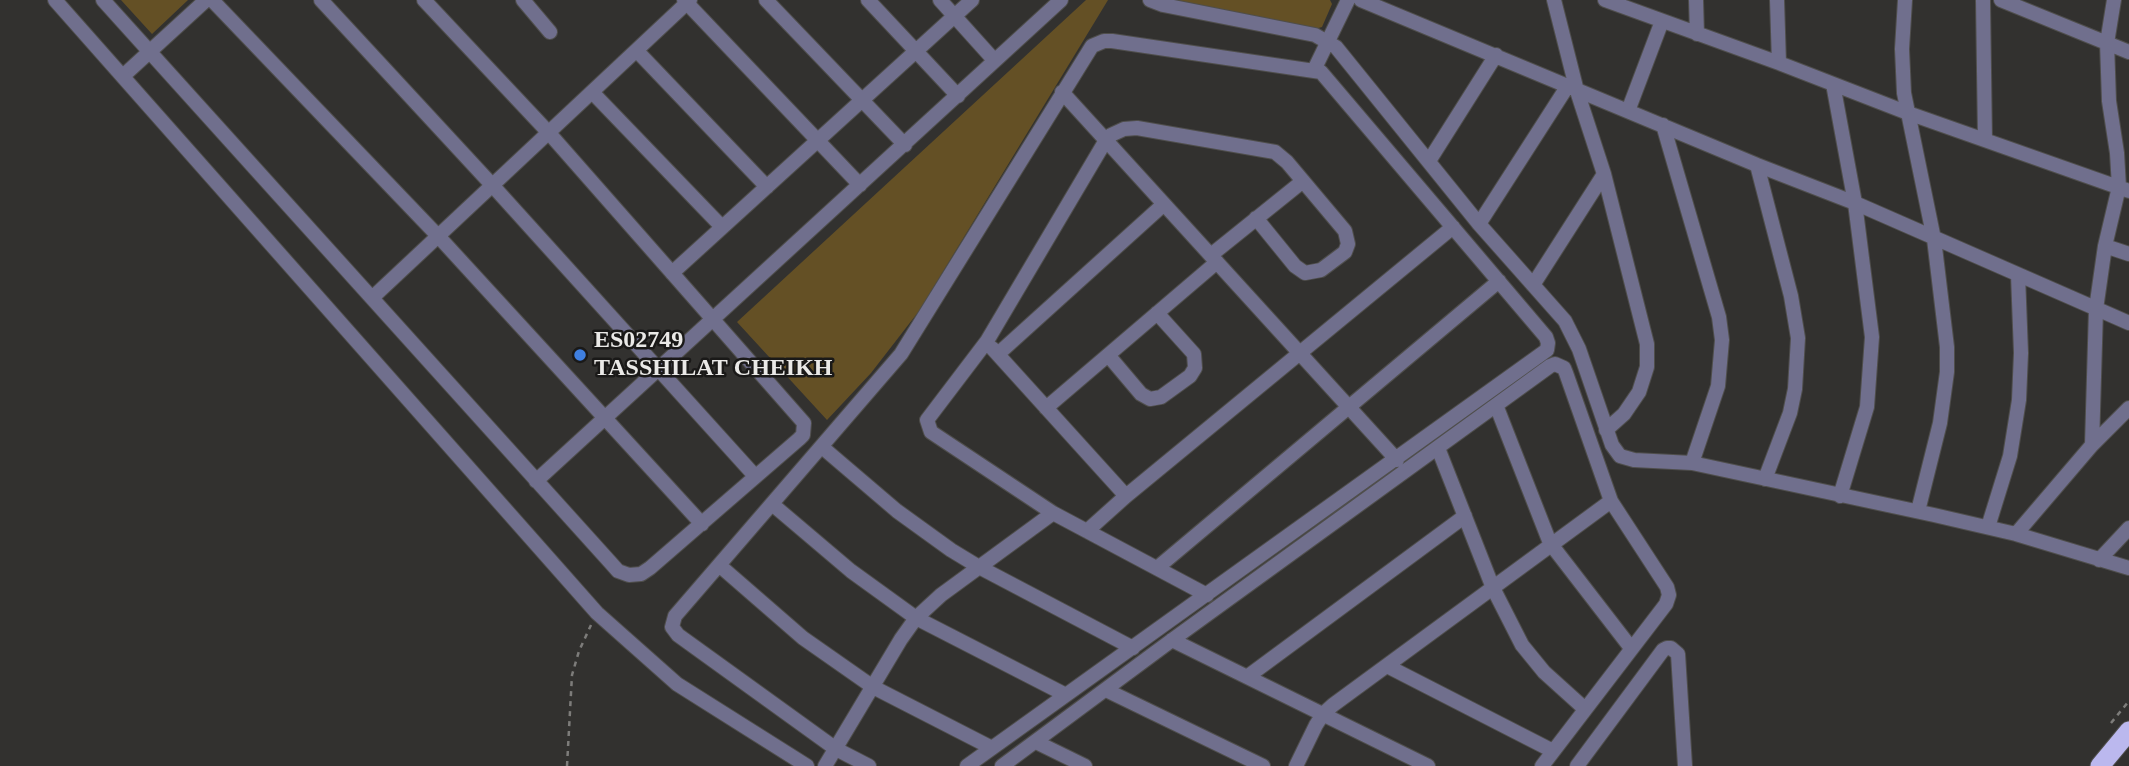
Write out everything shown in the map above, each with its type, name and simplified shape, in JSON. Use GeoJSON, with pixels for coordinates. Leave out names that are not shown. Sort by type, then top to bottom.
{"type":"FeatureCollection","features":[{"type":"Feature","properties":{"kind":"highway"},"geometry":{"type":"LineString","coordinates":[[2100,766],[2129,731]]}},
{"type":"Feature","properties":{"kind":"street"},"geometry":{"type":"LineString","coordinates":[[55,0],[597,613],[677,684],[807,766]]}},
{"type":"Feature","properties":{"kind":"street"},"geometry":{"type":"LineString","coordinates":[[103,0],[618,571],[629,575],[640,574],[702,524],[803,435],[804,423],[549,133],[424,0]]}},
{"type":"Feature","properties":{"kind":"street"},"geometry":{"type":"LineString","coordinates":[[123,76],[206,0]]}},
{"type":"Feature","properties":{"kind":"street"},"geometry":{"type":"LineString","coordinates":[[212,0],[439,237],[702,524]]}},
{"type":"Feature","properties":{"kind":"street"},"geometry":{"type":"LineString","coordinates":[[523,0],[550,32]]}},
{"type":"Feature","properties":{"kind":"street"},"geometry":{"type":"LineString","coordinates":[[765,0],[905,145]]}},
{"type":"Feature","properties":{"kind":"street"},"geometry":{"type":"LineString","coordinates":[[868,0],[958,96]]}},
{"type":"Feature","properties":{"kind":"street"},"geometry":{"type":"LineString","coordinates":[[940,0],[994,60]]}},
{"type":"Feature","properties":{"kind":"street"},"geometry":{"type":"LineString","coordinates":[[672,273],[972,0]]}},
{"type":"Feature","properties":{"kind":"street"},"geometry":{"type":"LineString","coordinates":[[536,481],[1061,0]]}},
{"type":"Feature","properties":{"kind":"street"},"geometry":{"type":"LineString","coordinates":[[1150,0],[1328,40],[1479,224],[1556,309],[1572,333],[1614,449],[1624,458],[1692,463],[1988,527],[2129,568]]}},
{"type":"Feature","properties":{"kind":"street"},"geometry":{"type":"LineString","coordinates":[[1314,70],[1348,0]]}},
{"type":"Feature","properties":{"kind":"street"},"geometry":{"type":"LineString","coordinates":[[1362,0],[1572,89],[1855,203],[2129,323]]}},
{"type":"Feature","properties":{"kind":"street"},"geometry":{"type":"LineString","coordinates":[[1554,0],[1572,89],[1604,174],[1647,344],[1645,378],[1639,392],[1624,414],[1606,430]]}},
{"type":"Feature","properties":{"kind":"street"},"geometry":{"type":"LineString","coordinates":[[1605,0],[1779,63],[1908,114],[2124,189]]}},
{"type":"Feature","properties":{"kind":"street"},"geometry":{"type":"LineString","coordinates":[[1696,0],[1697,34]]}},
{"type":"Feature","properties":{"kind":"street"},"geometry":{"type":"LineString","coordinates":[[1777,0],[1779,63]]}},
{"type":"Feature","properties":{"kind":"street"},"geometry":{"type":"LineString","coordinates":[[1905,0],[1903,60],[1908,114],[1934,239],[1945,324],[1947,372],[1940,423],[1918,512]]}},
{"type":"Feature","properties":{"kind":"street"},"geometry":{"type":"LineString","coordinates":[[1983,0],[1985,140]]}},
{"type":"Feature","properties":{"kind":"street"},"geometry":{"type":"LineString","coordinates":[[2001,0],[2129,52]]}},
{"type":"Feature","properties":{"kind":"street"},"geometry":{"type":"LineString","coordinates":[[2092,445],[2096,309],[2105,246],[2124,189],[2109,100],[2107,43],[2114,0]]}},
{"type":"Feature","properties":{"kind":"street"},"geometry":{"type":"LineString","coordinates":[[323,1],[755,476]]}},
{"type":"Feature","properties":{"kind":"street"},"geometry":{"type":"LineString","coordinates":[[372,298],[687,1],[860,185]]}},
{"type":"Feature","properties":{"kind":"street"},"geometry":{"type":"LineString","coordinates":[[1628,111],[1662,21]]}},
{"type":"Feature","properties":{"kind":"street"},"geometry":{"type":"LineString","coordinates":[[869,766],[836,749],[674,632],[672,623],[675,616],[888,371],[913,338],[1088,51],[1104,41],[1314,70],[1329,80],[1546,337],[1547,350],[967,766]]}},
{"type":"Feature","properties":{"kind":"street"},"geometry":{"type":"LineString","coordinates":[[637,51],[767,187]]}},
{"type":"Feature","properties":{"kind":"street"},"geometry":{"type":"LineString","coordinates":[[1429,161],[1496,55]]}},
{"type":"Feature","properties":{"kind":"street"},"geometry":{"type":"LineString","coordinates":[[1833,84],[1855,203],[1871,325],[1872,359],[1867,407],[1840,496]]}},
{"type":"Feature","properties":{"kind":"street"},"geometry":{"type":"LineString","coordinates":[[1479,224],[1572,89]]}},
{"type":"Feature","properties":{"kind":"street"},"geometry":{"type":"LineString","coordinates":[[1062,92],[1396,460]]}},
{"type":"Feature","properties":{"kind":"street"},"geometry":{"type":"LineString","coordinates":[[592,93],[722,228]]}},
{"type":"Feature","properties":{"kind":"street"},"geometry":{"type":"LineString","coordinates":[[1663,125],[1719,317],[1722,340],[1718,386],[1692,463]]}},
{"type":"Feature","properties":{"kind":"street"},"geometry":{"type":"LineString","coordinates":[[1207,595],[1053,513],[928,429],[929,416],[987,341],[1106,140],[1117,132],[1137,128],[1268,149],[1282,156],[1348,235],[1349,244],[1341,254],[1317,272],[1305,273],[1295,266],[1256,218]]}},
{"type":"Feature","properties":{"kind":"street"},"geometry":{"type":"LineString","coordinates":[[1757,165],[1791,296],[1798,338],[1795,389],[1790,413],[1765,479]]}},
{"type":"Feature","properties":{"kind":"street"},"geometry":{"type":"LineString","coordinates":[[1533,285],[1604,174]]}},
{"type":"Feature","properties":{"kind":"street"},"geometry":{"type":"LineString","coordinates":[[1046,408],[1157,313],[1256,218],[1303,181]]}},
{"type":"Feature","properties":{"kind":"street"},"geometry":{"type":"LineString","coordinates":[[998,354],[1164,204]]}},
{"type":"Feature","properties":{"kind":"street"},"geometry":{"type":"LineString","coordinates":[[1087,531],[1453,227]]}},
{"type":"Feature","properties":{"kind":"street"},"geometry":{"type":"LineString","coordinates":[[2105,246],[2129,254]]}},
{"type":"Feature","properties":{"kind":"street"},"geometry":{"type":"LineString","coordinates":[[1988,527],[2010,456],[2019,400],[2021,353],[2018,275]]}},
{"type":"Feature","properties":{"kind":"street"},"geometry":{"type":"LineString","coordinates":[[1157,568],[1499,281]]}},
{"type":"Feature","properties":{"kind":"street"},"geometry":{"type":"LineString","coordinates":[[1108,355],[1140,394],[1150,399],[1161,397],[1190,376],[1195,368],[1194,354],[1157,313]]}},
{"type":"Feature","properties":{"kind":"street"},"geometry":{"type":"LineString","coordinates":[[987,341],[1126,496]]}},
{"type":"Feature","properties":{"kind":"street"},"geometry":{"type":"LineString","coordinates":[[1002,766],[1496,405],[1555,365],[1564,368],[1611,501],[1669,592],[1666,604],[1542,766]]}},
{"type":"Feature","properties":{"kind":"street"},"geometry":{"type":"LineString","coordinates":[[1496,405],[1550,543],[1630,649]]}},
{"type":"Feature","properties":{"kind":"street"},"geometry":{"type":"LineString","coordinates":[[2015,534],[2092,445],[2129,408]]}},
{"type":"Feature","properties":{"kind":"street"},"geometry":{"type":"LineString","coordinates":[[822,447],[897,511],[979,567],[1133,648]]}},
{"type":"Feature","properties":{"kind":"street"},"geometry":{"type":"LineString","coordinates":[[1438,448],[1493,588],[1522,645],[1544,672],[1585,709]]}},
{"type":"Feature","properties":{"kind":"street"},"geometry":{"type":"LineString","coordinates":[[1296,766],[1323,714],[1550,543],[1611,501]]}},
{"type":"Feature","properties":{"kind":"street"},"geometry":{"type":"LineString","coordinates":[[772,505],[851,571],[916,618],[1066,695]]}},
{"type":"Feature","properties":{"kind":"street"},"geometry":{"type":"LineString","coordinates":[[825,766],[916,618],[935,600],[1053,513]]}},
{"type":"Feature","properties":{"kind":"street"},"geometry":{"type":"LineString","coordinates":[[1247,677],[1465,516]]}},
{"type":"Feature","properties":{"kind":"street"},"geometry":{"type":"LineString","coordinates":[[2099,560],[2129,528]]}},
{"type":"Feature","properties":{"kind":"street"},"geometry":{"type":"LineString","coordinates":[[719,565],[803,638],[873,687],[992,748]]}},
{"type":"Feature","properties":{"kind":"street"},"geometry":{"type":"LineString","coordinates":[[1172,640],[1428,766]]}},
{"type":"Feature","properties":{"kind":"street"},"geometry":{"type":"LineString","coordinates":[[1577,766],[1662,650],[1667,648],[1678,654],[1685,766]]}},
{"type":"Feature","properties":{"kind":"street"},"geometry":{"type":"LineString","coordinates":[[1387,666],[1553,751]]}},
{"type":"Feature","properties":{"kind":"street"},"geometry":{"type":"LineString","coordinates":[[1106,690],[1263,766]]}},
{"type":"Feature","properties":{"kind":"street"},"geometry":{"type":"LineString","coordinates":[[1036,742],[1085,766]]}},
{"type":"Feature","properties":{"kind":"path"},"geometry":{"type":"LineString","coordinates":[[567,766],[572,675],[579,651],[597,613]]}},
{"type":"Feature","properties":{"kind":"shaded area"},"geometry":{"type":"Polygon","coordinates":[[[121,0],[188,0],[152,34],[121,0]]]}},
{"type":"Feature","properties":{"kind":"shaded area"},"geometry":{"type":"Polygon","coordinates":[[[1086,0],[1108,0],[919,311],[871,373],[827,420],[737,322],[1086,0]]]}},
{"type":"Feature","properties":{"kind":"shaded area"},"geometry":{"type":"Polygon","coordinates":[[[1169,0],[1330,0],[1332,4],[1322,27],[1315,29],[1169,0]]]}},
{"type":"Feature","properties":{"kind":"place","name":"ES02749 TASSHILAT CHEIKH"},"geometry":{"type":"Point","coordinates":[580,355]}}]}
